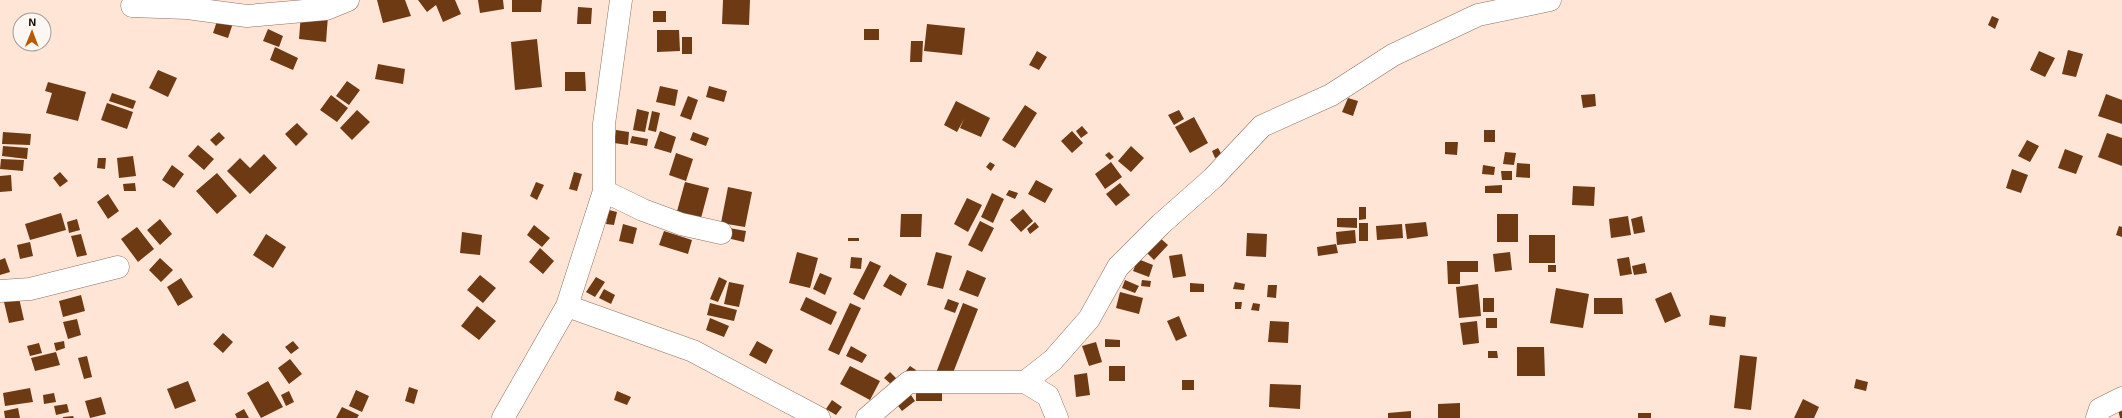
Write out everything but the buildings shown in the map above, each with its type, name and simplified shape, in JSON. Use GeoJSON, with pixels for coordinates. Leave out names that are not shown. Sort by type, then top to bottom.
{"type":"FeatureCollection","features":[{"type":"Feature","properties":{"kind":"street"},"geometry":{"type":"LineString","coordinates":[[132,6],[187,8],[247,16],[326,9],[348,0]]}},
{"type":"Feature","properties":{"kind":"street"},"geometry":{"type":"LineString","coordinates":[[503,418],[567,306],[604,191],[604,124],[621,0]]}},
{"type":"Feature","properties":{"kind":"street"},"geometry":{"type":"LineString","coordinates":[[1025,382],[1053,360],[1089,319],[1118,267],[1161,224],[1213,178],[1262,126],[1331,95],[1393,55],[1478,15],[1550,0]]}},
{"type":"Feature","properties":{"kind":"street"},"geometry":{"type":"LineString","coordinates":[[604,191],[643,210],[680,224],[721,233]]}},
{"type":"Feature","properties":{"kind":"street"},"geometry":{"type":"LineString","coordinates":[[0,291],[30,289],[118,267]]}},
{"type":"Feature","properties":{"kind":"street"},"geometry":{"type":"LineString","coordinates":[[567,306],[693,351],[819,418]]}},
{"type":"Feature","properties":{"kind":"street"},"geometry":{"type":"LineString","coordinates":[[867,418],[909,382],[1025,382],[1048,396],[1058,418]]}},
{"type":"Feature","properties":{"kind":"street"},"geometry":{"type":"LineString","coordinates":[[2097,418],[2100,410],[2122,398]]}}]}
